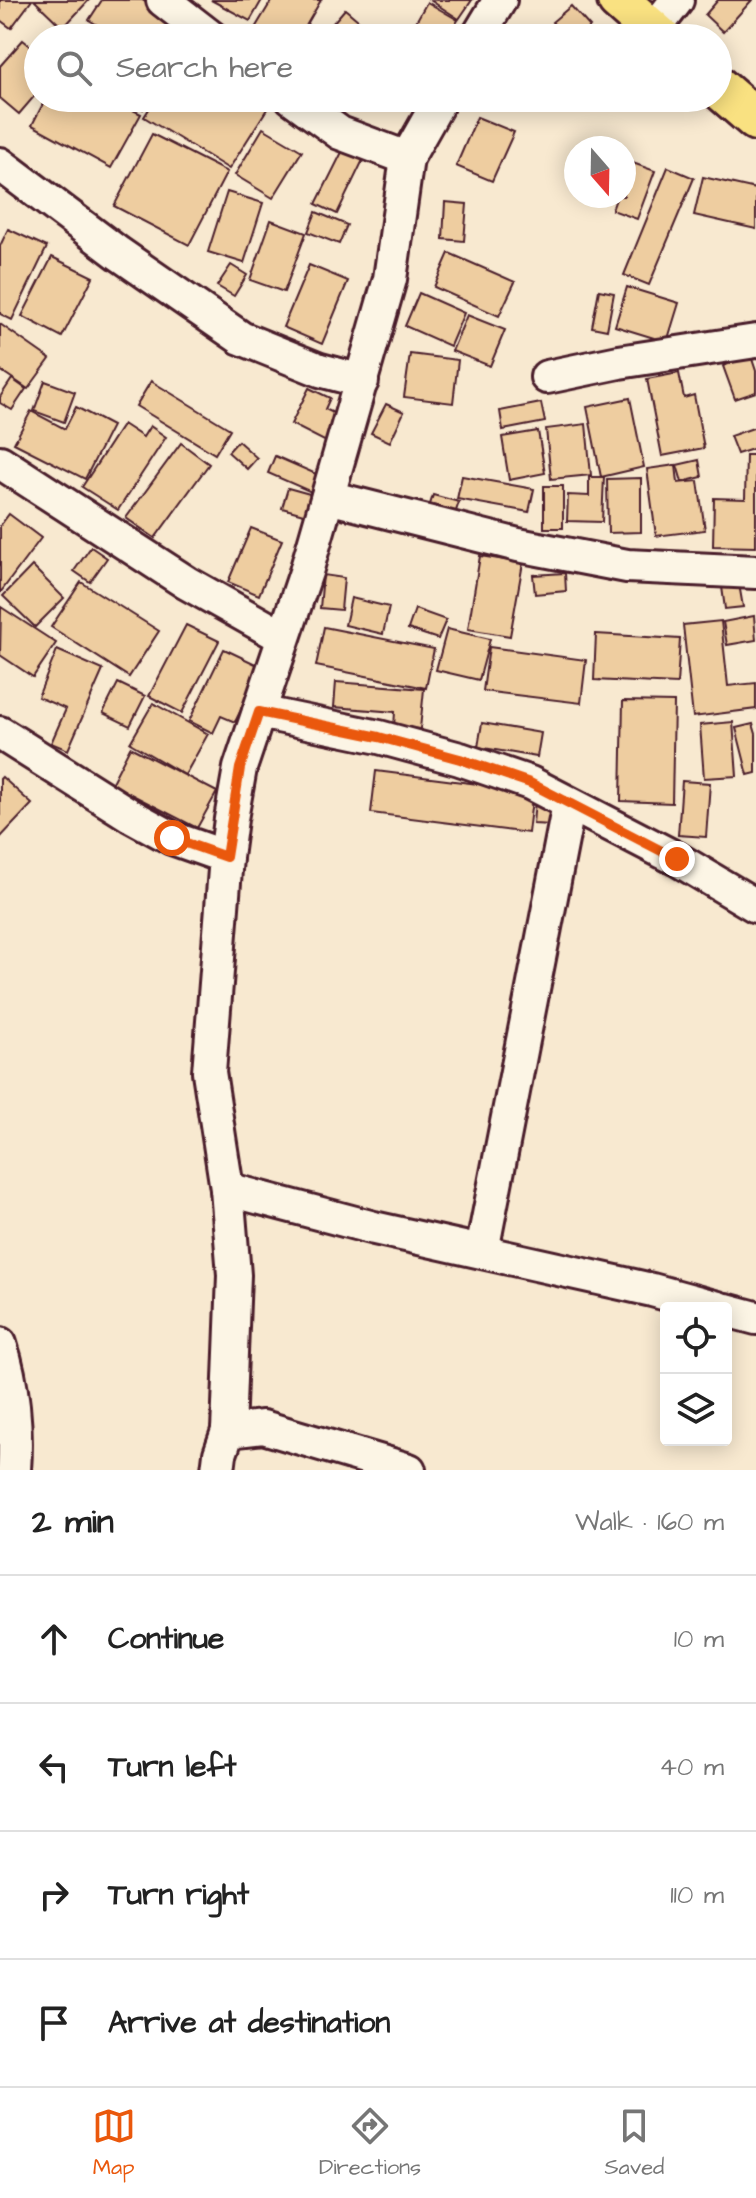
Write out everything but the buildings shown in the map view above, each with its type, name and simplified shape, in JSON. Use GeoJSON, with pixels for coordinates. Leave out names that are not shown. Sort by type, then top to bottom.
{"type":"FeatureCollection","features":[{"type":"Feature","properties":{"kind":"main road"},"geometry":{"type":"LineString","coordinates":[[618,0],[646,24]]}},
{"type":"Feature","properties":{"kind":"main road"},"geometry":{"type":"LineString","coordinates":[[732,99],[756,120]]}},
{"type":"Feature","properties":{"kind":"street"},"geometry":{"type":"LineString","coordinates":[[163,0],[194,24]]}},
{"type":"Feature","properties":{"kind":"street"},"geometry":{"type":"LineString","coordinates":[[485,24],[500,0]]}},
{"type":"Feature","properties":{"kind":"street"},"geometry":{"type":"LineString","coordinates":[[663,24],[677,0]]}},
{"type":"Feature","properties":{"kind":"street"},"geometry":{"type":"LineString","coordinates":[[311,112],[340,133],[407,158]]}},
{"type":"Feature","properties":{"kind":"street"},"geometry":{"type":"LineString","coordinates":[[218,1470],[228,1431],[234,1275],[227,1189],[209,1072],[226,857],[240,768],[306,572],[390,279],[407,158],[433,112]]}},
{"type":"Feature","properties":{"kind":"street"},"geometry":{"type":"LineString","coordinates":[[0,164],[118,253],[241,338],[320,370],[362,381]]}},
{"type":"Feature","properties":{"kind":"street"},"geometry":{"type":"LineString","coordinates":[[547,377],[619,362],[756,341]]}},
{"type":"Feature","properties":{"kind":"street"},"geometry":{"type":"LineString","coordinates":[[0,462],[187,583],[283,637]]}},
{"type":"Feature","properties":{"kind":"street"},"geometry":{"type":"LineString","coordinates":[[328,497],[518,545],[627,566],[756,572]]}},
{"type":"Feature","properties":{"kind":"street"},"geometry":{"type":"LineString","coordinates":[[259,712],[379,737],[460,759],[530,783],[677,859],[756,906]]}},
{"type":"Feature","properties":{"kind":"street"},"geometry":{"type":"LineString","coordinates":[[0,733],[130,815],[172,838],[226,857]]}},
{"type":"Feature","properties":{"kind":"street"},"geometry":{"type":"LineString","coordinates":[[482,1251],[569,804]]}},
{"type":"Feature","properties":{"kind":"street"},"geometry":{"type":"LineString","coordinates":[[227,1189],[374,1228],[696,1302]]}},
{"type":"Feature","properties":{"kind":"street"},"geometry":{"type":"LineString","coordinates":[[732,1312],[756,1318]]}},
{"type":"Feature","properties":{"kind":"street"},"geometry":{"type":"LineString","coordinates":[[0,1344],[17,1437],[14,1470]]}},
{"type":"Feature","properties":{"kind":"street"},"geometry":{"type":"LineString","coordinates":[[228,1431],[263,1427],[409,1470]]}},
{"type":"Feature","properties":{"kind":"route"},"geometry":{"type":"LineString","coordinates":[[172,838],[226,857],[240,768],[259,712],[379,737],[460,759],[530,783],[677,859]]}}]}
